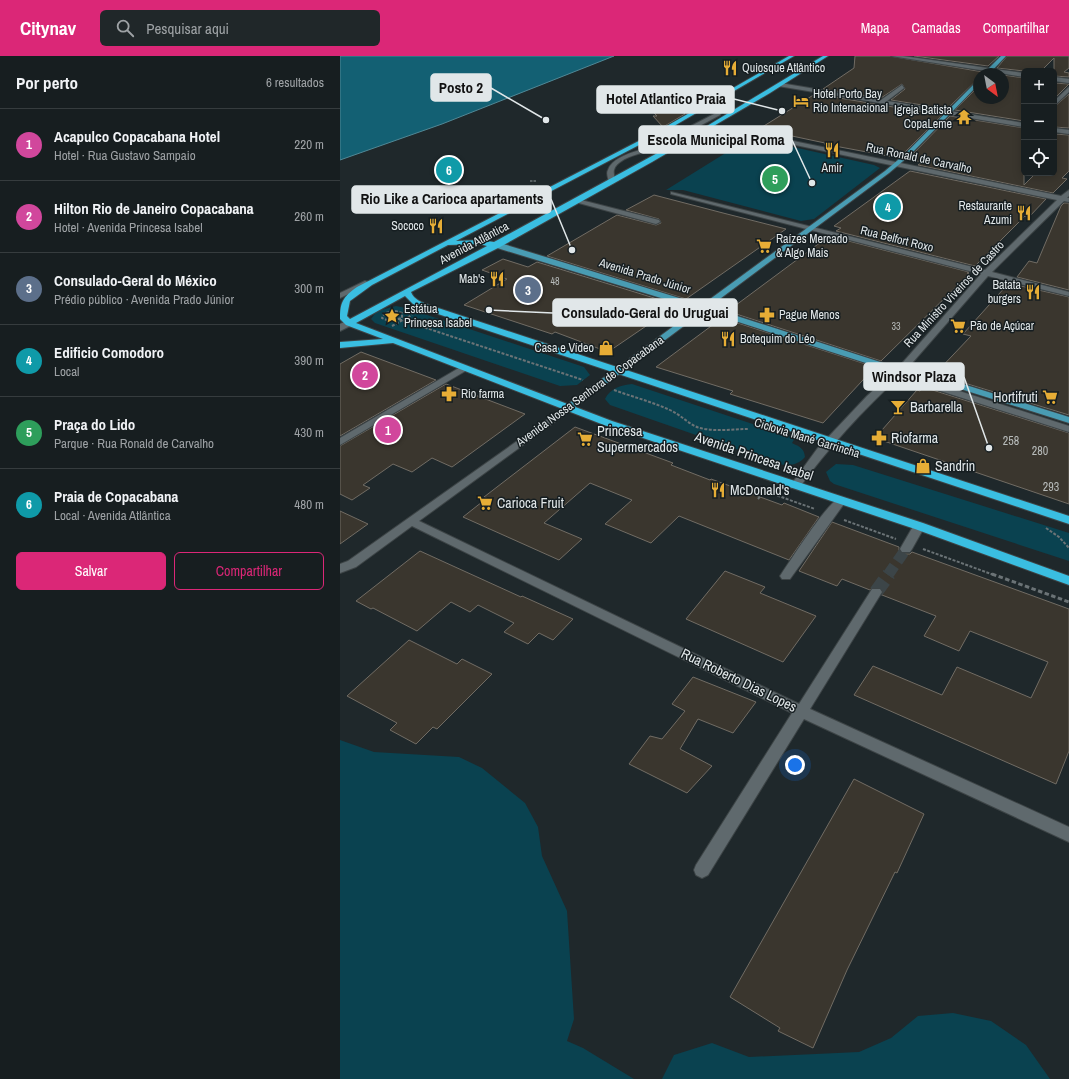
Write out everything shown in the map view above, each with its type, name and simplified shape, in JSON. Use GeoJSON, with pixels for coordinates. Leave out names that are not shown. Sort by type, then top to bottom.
{"type":"FeatureCollection","features":[{"type":"Feature","properties":{"kind":"highway","name":"Avenida Atlântica"},"geometry":{"type":"LineString","coordinates":[[369,283],[660,132],[713,103],[792,56]]}},
{"type":"Feature","properties":{"kind":"highway","name":"Avenida Atlântica"},"geometry":{"type":"LineString","coordinates":[[349,323],[497,245],[680,144],[780,86],[826,56]]}},
{"type":"Feature","properties":{"kind":"highway"},"geometry":{"type":"LineString","coordinates":[[445,244],[480,242],[497,245]]}},
{"type":"Feature","properties":{"kind":"highway"},"geometry":{"type":"LineString","coordinates":[[349,323],[343,317],[342,307],[349,296],[369,283]]}},
{"type":"Feature","properties":{"kind":"highway"},"geometry":{"type":"LineString","coordinates":[[407,292],[408,297],[421,304],[1069,520]]}},
{"type":"Feature","properties":{"kind":"highway","name":"Avenida Princesa Isabel"},"geometry":{"type":"LineString","coordinates":[[349,323],[608,423],[919,526],[1069,581]]}},
{"type":"Feature","properties":{"kind":"highway"},"geometry":{"type":"LineString","coordinates":[[340,345],[396,341]]}},
{"type":"Feature","properties":{"kind":"main road"},"geometry":{"type":"LineString","coordinates":[[992,68],[1004,56]]}},
{"type":"Feature","properties":{"kind":"main road","name":"Avenida Nossa Senhora de Copacabana"},"geometry":{"type":"LineString","coordinates":[[568,408],[597,385],[704,308],[896,165],[973,87]]}},
{"type":"Feature","properties":{"kind":"main road","name":"Avenida Prado Júnior"},"geometry":{"type":"LineString","coordinates":[[497,245],[704,308],[900,371],[934,378],[1069,420]]}},
{"type":"Feature","properties":{"kind":"street"},"geometry":{"type":"LineString","coordinates":[[893,56],[973,69]]}},
{"type":"Feature","properties":{"kind":"street"},"geometry":{"type":"LineString","coordinates":[[1009,73],[1021,74]]}},
{"type":"Feature","properties":{"kind":"street"},"geometry":{"type":"LineString","coordinates":[[1057,79],[1069,81]]}},
{"type":"Feature","properties":{"kind":"street"},"geometry":{"type":"LineString","coordinates":[[780,86],[1021,124]]}},
{"type":"Feature","properties":{"kind":"street"},"geometry":{"type":"LineString","coordinates":[[882,102],[902,87]]}},
{"type":"Feature","properties":{"kind":"street"},"geometry":{"type":"LineString","coordinates":[[1057,101],[1069,88]]}},
{"type":"Feature","properties":{"kind":"street"},"geometry":{"type":"LineString","coordinates":[[660,132],[692,128],[718,114],[719,111],[713,103]]}},
{"type":"Feature","properties":{"kind":"street"},"geometry":{"type":"LineString","coordinates":[[1057,130],[1069,132]]}},
{"type":"Feature","properties":{"kind":"street","name":"Rua Ronald de Carvalho"},"geometry":{"type":"LineString","coordinates":[[764,137],[1066,200]]}},
{"type":"Feature","properties":{"kind":"street"},"geometry":{"type":"LineString","coordinates":[[612,182],[610,171],[614,164],[646,149],[680,144]]}},
{"type":"Feature","properties":{"kind":"street","name":"Rua Ministro Viveiros de Castro"},"geometry":{"type":"LineString","coordinates":[[795,486],[830,441],[870,398],[900,371],[986,273],[1066,200],[1069,192]]}},
{"type":"Feature","properties":{"kind":"street","name":"Rua Belfort Roxo"},"geometry":{"type":"LineString","coordinates":[[673,193],[1069,294]]}},
{"type":"Feature","properties":{"kind":"street"},"geometry":{"type":"LineString","coordinates":[[576,201],[656,222]]}},
{"type":"Feature","properties":{"kind":"street","name":"Avenida Atlântica"},"geometry":{"type":"LineString","coordinates":[[340,296],[369,283]]}},
{"type":"Feature","properties":{"kind":"street","name":"Avenida Atlântica"},"geometry":{"type":"LineString","coordinates":[[340,328],[349,323]]}},
{"type":"Feature","properties":{"kind":"street"},"geometry":{"type":"LineString","coordinates":[[340,442],[464,368]]}},
{"type":"Feature","properties":{"kind":"street","name":"Avenida Prado Júnior"},"geometry":{"type":"LineString","coordinates":[[900,371],[928,384],[1069,429]]}},
{"type":"Feature","properties":{"kind":"street","name":"Avenida Nossa Senhora de Copacabana"},"geometry":{"type":"LineString","coordinates":[[340,569],[352,564],[568,408]]}},
{"type":"Feature","properties":{"kind":"street"},"geometry":{"type":"LineString","coordinates":[[786,576],[829,514],[840,501]]}},
{"type":"Feature","properties":{"kind":"street","name":"Rua Roberto Dias Lopes"},"geometry":{"type":"LineString","coordinates":[[410,521],[801,710],[1069,835]]}},
{"type":"Feature","properties":{"kind":"street"},"geometry":{"type":"LineString","coordinates":[[908,547],[919,526]]}},
{"type":"Feature","properties":{"kind":"street"},"geometry":{"type":"LineString","coordinates":[[702,870],[876,592]]}},
{"type":"Feature","properties":{"kind":"path"},"geometry":{"type":"LineString","coordinates":[[530,181],[536,181]]}},
{"type":"Feature","properties":{"kind":"path","name":"Ciclovia Mané Garrincha"},"geometry":{"type":"LineString","coordinates":[[399,319],[668,409],[692,421],[693,426],[701,429],[751,429]]}},
{"type":"Feature","properties":{"kind":"path"},"geometry":{"type":"LineString","coordinates":[[749,486],[829,514],[908,547],[1069,602]]}},
{"type":"Feature","properties":{"kind":"shaded area"},"geometry":{"type":"Polygon","coordinates":[[[340,56],[614,56],[442,124],[340,160],[340,56]]]}},
{"type":"Feature","properties":{"kind":"shaded area"},"geometry":{"type":"Polygon","coordinates":[[[753,136],[766,141],[874,165],[880,168],[814,219],[801,221],[683,190],[666,190],[753,136]]]}},
{"type":"Feature","properties":{"kind":"shaded area"},"geometry":{"type":"Polygon","coordinates":[[[396,306],[584,367],[590,375],[577,385],[560,386],[375,323],[371,319],[377,311],[396,306]]]}},
{"type":"Feature","properties":{"kind":"shaded area"},"geometry":{"type":"Polygon","coordinates":[[[632,384],[795,438],[792,443],[801,448],[805,457],[800,462],[794,464],[779,464],[610,405],[605,399],[610,392],[620,386],[632,384]]]}},
{"type":"Feature","properties":{"kind":"shaded area"},"geometry":{"type":"Polygon","coordinates":[[[836,464],[853,465],[1069,533],[1069,561],[834,484],[830,481],[826,472],[836,464]]]}},
{"type":"Feature","properties":{"kind":"shaded area"},"geometry":{"type":"Polygon","coordinates":[[[340,740],[374,752],[459,757],[482,768],[525,803],[538,827],[542,856],[567,911],[574,1019],[567,1041],[583,1048],[634,1079],[340,1079],[340,740]]]}},
{"type":"Feature","properties":{"kind":"shaded area"},"geometry":{"type":"Polygon","coordinates":[[[953,1013],[991,1021],[1026,1045],[1050,1079],[662,1079],[674,1055],[712,1043],[749,1057],[859,1052],[891,1038],[918,1016],[953,1013]]]}},
{"type":"Feature","properties":{"kind":"building"},"geometry":{"type":"Polygon","coordinates":[[[855,56],[890,56],[973,70],[973,84],[947,109],[891,100],[905,89],[902,84],[881,98],[823,89],[854,68],[855,56]]]}},
{"type":"Feature","properties":{"kind":"building"},"geometry":{"type":"Polygon","coordinates":[[[914,56],[999,56],[988,66],[914,56]]]}},
{"type":"Feature","properties":{"kind":"building"},"geometry":{"type":"Polygon","coordinates":[[[1007,56],[1069,56],[1069,68],[1064,72],[1069,73],[1069,77],[1057,76],[1057,68],[1054,68],[1054,58],[1044,68],[1021,68],[1021,71],[1009,69],[1009,68],[997,68],[1007,56]]]}},
{"type":"Feature","properties":{"kind":"building"},"geometry":{"type":"Polygon","coordinates":[[[1009,76],[1021,78],[1021,121],[955,110],[973,92],[973,104],[1009,104],[1009,76]]]}},
{"type":"Feature","properties":{"kind":"building"},"geometry":{"type":"Polygon","coordinates":[[[1057,83],[1069,84],[1057,96],[1057,83]]]}},
{"type":"Feature","properties":{"kind":"building"},"geometry":{"type":"Polygon","coordinates":[[[815,94],[942,115],[899,158],[824,144],[825,143],[759,129],[815,94]]]}},
{"type":"Feature","properties":{"kind":"building"},"geometry":{"type":"Polygon","coordinates":[[[1069,94],[1069,128],[1057,127],[1057,104],[1069,94]]]}},
{"type":"Feature","properties":{"kind":"building"},"geometry":{"type":"Polygon","coordinates":[[[680,109],[685,114],[663,127],[653,116],[657,116],[654,113],[659,112],[658,111],[680,109]]]}},
{"type":"Feature","properties":{"kind":"building"},"geometry":{"type":"Polygon","coordinates":[[[950,116],[1021,128],[1021,176],[1024,176],[1024,185],[1033,176],[1057,176],[1057,134],[1069,135],[1069,171],[1062,178],[1067,179],[1053,193],[918,165],[922,162],[908,159],[950,116]]]}},
{"type":"Feature","properties":{"kind":"building"},"geometry":{"type":"Polygon","coordinates":[[[910,171],[1046,199],[1029,217],[1025,216],[975,266],[836,231],[841,228],[834,226],[910,171]]]}},
{"type":"Feature","properties":{"kind":"building"},"geometry":{"type":"Polygon","coordinates":[[[654,195],[786,229],[686,299],[547,256],[617,215],[656,225],[661,223],[659,219],[626,210],[654,195]]]}},
{"type":"Feature","properties":{"kind":"building"},"geometry":{"type":"Polygon","coordinates":[[[1064,203],[1069,203],[1069,290],[1017,277],[1029,261],[1037,263],[1061,206],[1064,203]]]}},
{"type":"Feature","properties":{"kind":"building"},"geometry":{"type":"Polygon","coordinates":[[[829,236],[969,272],[967,273],[969,274],[881,361],[730,312],[735,309],[732,308],[829,236]]]}},
{"type":"Feature","properties":{"kind":"building"},"geometry":{"type":"Polygon","coordinates":[[[503,259],[528,267],[537,262],[677,305],[608,352],[555,332],[552,334],[464,305],[507,279],[482,270],[503,259]]]}},
{"type":"Feature","properties":{"kind":"building"},"geometry":{"type":"Polygon","coordinates":[[[1012,284],[1069,297],[1069,415],[935,374],[971,336],[963,334],[1007,285],[1011,286],[1012,284]]]}},
{"type":"Feature","properties":{"kind":"building"},"geometry":{"type":"Polygon","coordinates":[[[722,318],[875,367],[823,423],[730,394],[733,391],[656,367],[722,318]]]}},
{"type":"Feature","properties":{"kind":"building"},"geometry":{"type":"Polygon","coordinates":[[[361,352],[436,380],[340,436],[340,364],[361,352]]]}},
{"type":"Feature","properties":{"kind":"building"},"geometry":{"type":"Polygon","coordinates":[[[446,384],[525,414],[452,467],[432,458],[412,472],[393,464],[363,485],[370,488],[352,500],[340,494],[340,446],[446,384]]]}},
{"type":"Feature","properties":{"kind":"building"},"geometry":{"type":"Polygon","coordinates":[[[923,387],[1069,433],[1069,504],[875,438],[917,390],[920,391],[923,387]]]}},
{"type":"Feature","properties":{"kind":"building"},"geometry":{"type":"Polygon","coordinates":[[[575,427],[673,463],[671,465],[710,480],[711,479],[782,505],[784,503],[819,517],[789,560],[679,516],[651,543],[605,524],[632,500],[590,483],[544,523],[582,539],[559,560],[463,517],[487,498],[484,497],[575,427]]]}},
{"type":"Feature","properties":{"kind":"building"},"geometry":{"type":"Polygon","coordinates":[[[340,511],[368,524],[340,544],[340,511]]]}},
{"type":"Feature","properties":{"kind":"building"},"geometry":{"type":"Polygon","coordinates":[[[832,522],[899,547],[902,554],[910,554],[912,552],[1069,609],[1069,751],[1056,784],[854,695],[873,666],[942,695],[957,667],[1031,698],[1048,662],[970,631],[959,651],[924,636],[936,616],[882,595],[883,591],[880,588],[872,588],[870,590],[842,579],[837,586],[799,571],[832,522]]]}},
{"type":"Feature","properties":{"kind":"building"},"geometry":{"type":"Polygon","coordinates":[[[420,551],[573,619],[553,640],[539,633],[528,644],[504,632],[514,623],[478,605],[470,612],[451,602],[417,631],[373,608],[371,609],[356,601],[420,551]]]}},
{"type":"Feature","properties":{"kind":"building"},"geometry":{"type":"Polygon","coordinates":[[[725,571],[765,587],[760,593],[816,616],[783,662],[686,619],[725,571]]]}},
{"type":"Feature","properties":{"kind":"building"},"geometry":{"type":"Polygon","coordinates":[[[409,640],[457,664],[462,659],[492,674],[437,729],[433,727],[416,744],[390,730],[397,723],[347,696],[409,640]]]}},
{"type":"Feature","properties":{"kind":"building"},"geometry":{"type":"Polygon","coordinates":[[[693,677],[756,702],[733,733],[698,719],[680,749],[712,766],[687,793],[629,764],[650,736],[662,739],[685,711],[672,704],[693,677]]]}},
{"type":"Feature","properties":{"kind":"building"},"geometry":{"type":"Polygon","coordinates":[[[854,779],[924,814],[897,873],[895,872],[847,970],[813,1048],[778,1031],[780,1028],[730,997],[854,779]]]}},
{"type":"Feature","properties":{"kind":"tunnel"},"geometry":{"type":"LineString","coordinates":[[888,575],[906,549]]}},
{"type":"Feature","properties":{"kind":"tunnel"},"geometry":{"type":"LineString","coordinates":[[876,592],[889,574]]}},
{"type":"Feature","properties":{"kind":"place","name":"Quiosque Atlântico"},"geometry":{"type":"Point","coordinates":[730,68]}},
{"type":"Feature","properties":{"kind":"place","name":"Hotel Porto Bay Rio Internacional"},"geometry":{"type":"Point","coordinates":[801,101]}},
{"type":"Feature","properties":{"kind":"place","name":"Hotel Atlantico Praia"},"geometry":{"type":"Point","coordinates":[782,111]}},
{"type":"Feature","properties":{"kind":"place","name":"Igreja Batista CopaLeme"},"geometry":{"type":"Point","coordinates":[964,117]}},
{"type":"Feature","properties":{"kind":"place","name":"Posto 2"},"geometry":{"type":"Point","coordinates":[546,120]}},
{"type":"Feature","properties":{"kind":"place","name":"Amir"},"geometry":{"type":"Point","coordinates":[832,150]}},
{"type":"Feature","properties":{"kind":"place","name":"Praia de Copacabana"},"geometry":{"type":"Point","coordinates":[449,170]}},
{"type":"Feature","properties":{"kind":"place","name":"Praça do Lido"},"geometry":{"type":"Point","coordinates":[775,179]}},
{"type":"Feature","properties":{"kind":"place","name":"Escola Municipal Roma"},"geometry":{"type":"Point","coordinates":[812,183]}},
{"type":"Feature","properties":{"kind":"place","name":"Edificio Comodoro"},"geometry":{"type":"Point","coordinates":[888,207]}},
{"type":"Feature","properties":{"kind":"place","name":"Restaurante Azumi"},"geometry":{"type":"Point","coordinates":[1024,213]}},
{"type":"Feature","properties":{"kind":"place","name":"Sococo"},"geometry":{"type":"Point","coordinates":[436,226]}},
{"type":"Feature","properties":{"kind":"place","name":"Raízes Mercado & Algo Mais"},"geometry":{"type":"Point","coordinates":[764,246]}},
{"type":"Feature","properties":{"kind":"place","name":"Rio Like a Carioca apartaments"},"geometry":{"type":"Point","coordinates":[572,250]}},
{"type":"Feature","properties":{"kind":"place","name":"Mab's"},"geometry":{"type":"Point","coordinates":[497,279]}},
{"type":"Feature","properties":{"kind":"place","name":"Consulado-Geral do México"},"geometry":{"type":"Point","coordinates":[528,290]}},
{"type":"Feature","properties":{"kind":"place","name":"Batata burgers"},"geometry":{"type":"Point","coordinates":[1033,292]}},
{"type":"Feature","properties":{"kind":"place","name":"Consulado-Geral do Uruguai"},"geometry":{"type":"Point","coordinates":[489,310]}},
{"type":"Feature","properties":{"kind":"place","name":"Pague Menos"},"geometry":{"type":"Point","coordinates":[767,315]}},
{"type":"Feature","properties":{"kind":"place","name":"Estátua Princesa Isabel"},"geometry":{"type":"Point","coordinates":[392,316]}},
{"type":"Feature","properties":{"kind":"place","name":"Pão de Açúcar"},"geometry":{"type":"Point","coordinates":[958,326]}},
{"type":"Feature","properties":{"kind":"place","name":"Botequim do Léo"},"geometry":{"type":"Point","coordinates":[728,339]}},
{"type":"Feature","properties":{"kind":"place","name":"Casa e Vídeo"},"geometry":{"type":"Point","coordinates":[606,348]}},
{"type":"Feature","properties":{"kind":"place","name":"Hilton Rio de Janeiro Copacabana"},"geometry":{"type":"Point","coordinates":[365,375]}},
{"type":"Feature","properties":{"kind":"place","name":"Rio farma"},"geometry":{"type":"Point","coordinates":[449,394]}},
{"type":"Feature","properties":{"kind":"place","name":"Hortifruti"},"geometry":{"type":"Point","coordinates":[1050,397]}},
{"type":"Feature","properties":{"kind":"place","name":"Barbarella"},"geometry":{"type":"Point","coordinates":[898,407]}},
{"type":"Feature","properties":{"kind":"place","name":"Acapulco Copacabana Hotel"},"geometry":{"type":"Point","coordinates":[388,430]}},
{"type":"Feature","properties":{"kind":"place","name":"Riofarma"},"geometry":{"type":"Point","coordinates":[879,438]}},
{"type":"Feature","properties":{"kind":"place","name":"Princesa Supermercados"},"geometry":{"type":"Point","coordinates":[585,439]}},
{"type":"Feature","properties":{"kind":"place","name":"Windsor Plaza"},"geometry":{"type":"Point","coordinates":[989,448]}},
{"type":"Feature","properties":{"kind":"place","name":"Sandrin"},"geometry":{"type":"Point","coordinates":[923,466]}},
{"type":"Feature","properties":{"kind":"place","name":"McDonald's"},"geometry":{"type":"Point","coordinates":[718,490]}},
{"type":"Feature","properties":{"kind":"place","name":"Carioca Fruit"},"geometry":{"type":"Point","coordinates":[485,503]}}]}
